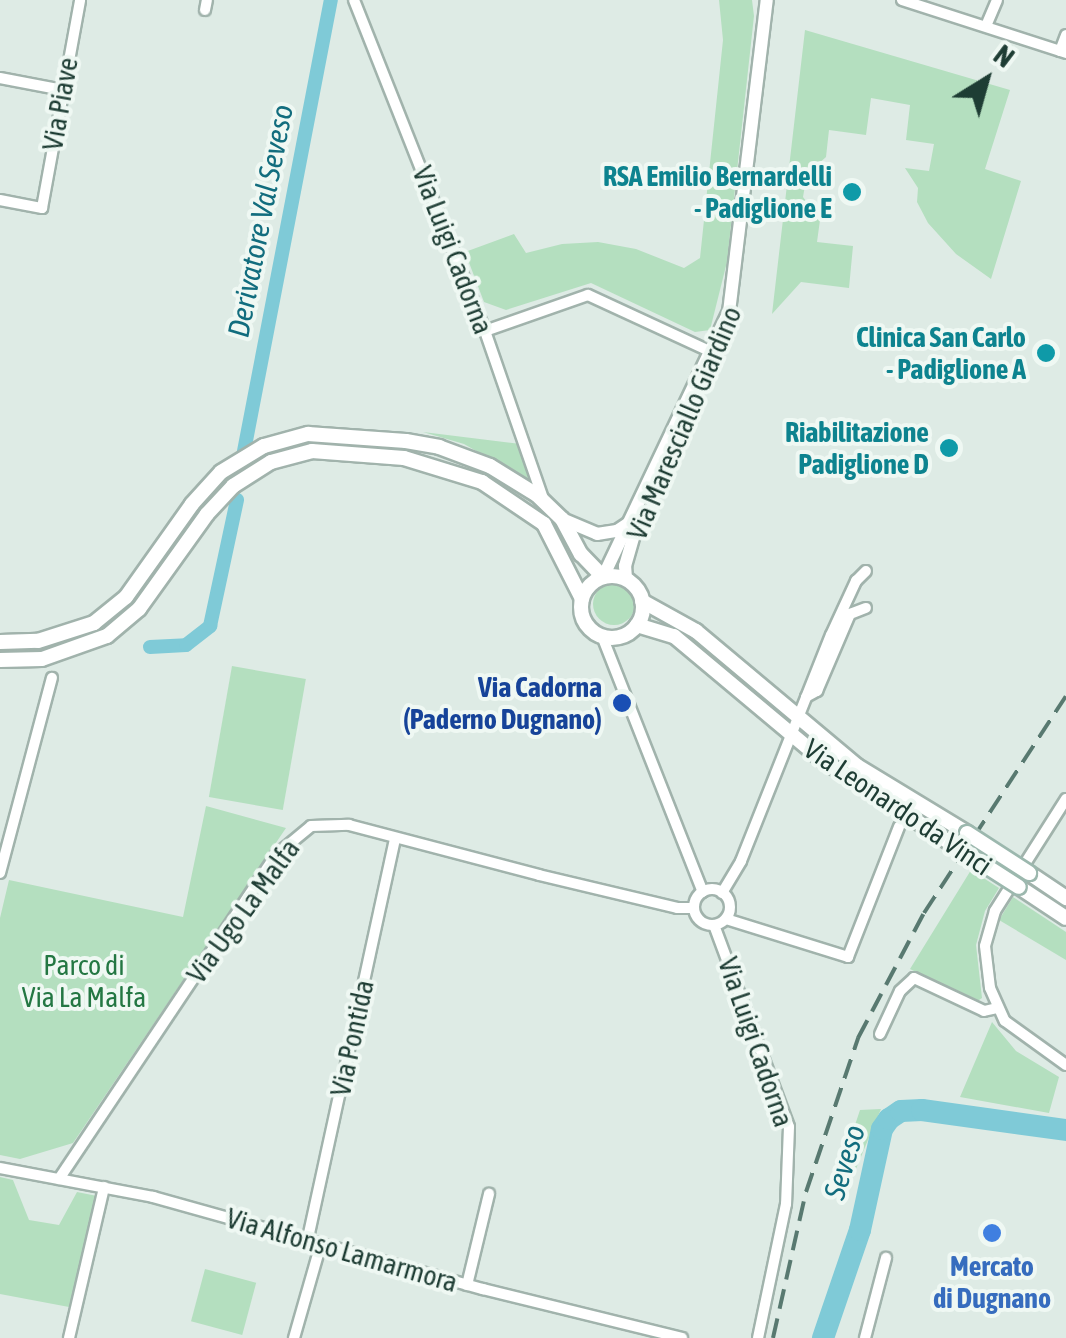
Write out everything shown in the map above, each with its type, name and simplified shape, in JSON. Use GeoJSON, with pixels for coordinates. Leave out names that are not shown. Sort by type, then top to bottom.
{"type":"FeatureCollection","features":[{"type":"Feature","properties":{"kind":"main road"},"geometry":{"type":"LineString","coordinates":[[0,642],[60,636],[111,612],[138,582],[205,488],[243,458],[286,438],[333,432],[439,447],[490,466],[545,502],[562,519],[581,554],[602,578]]}},
{"type":"Feature","properties":{"kind":"main road"},"geometry":{"type":"LineString","coordinates":[[0,660],[42,659],[107,636],[139,609],[218,500],[233,486],[271,462],[312,451],[404,458],[482,482],[544,524],[582,599],[584,618],[602,636],[618,637],[637,625],[642,601],[626,579],[602,578],[592,584],[582,599]]}},
{"type":"Feature","properties":{"kind":"main road","name":"Via Leonardo da Vinci"},"geometry":{"type":"LineString","coordinates":[[642,601],[696,631],[857,766],[1028,866],[1066,898]]}},
{"type":"Feature","properties":{"kind":"main road","name":"Via Leonardo da Vinci"},"geometry":{"type":"LineString","coordinates":[[637,625],[674,636],[792,735],[872,795],[1066,918]]}},
{"type":"Feature","properties":{"kind":"street","name":"Via Piave"},"geometry":{"type":"LineString","coordinates":[[0,200],[42,208],[80,0]]}},
{"type":"Feature","properties":{"kind":"street","name":"Via Luigi Cadorna"},"geometry":{"type":"LineString","coordinates":[[354,0],[485,331],[545,502]]}},
{"type":"Feature","properties":{"kind":"street","name":"Via Maresciallo Giardino"},"geometry":{"type":"LineString","coordinates":[[626,579],[632,536],[715,354],[736,286],[768,0]]}},
{"type":"Feature","properties":{"kind":"street"},"geometry":{"type":"LineString","coordinates":[[902,0],[1063,52],[1066,35]]}},
{"type":"Feature","properties":{"kind":"street"},"geometry":{"type":"LineString","coordinates":[[986,26],[996,0]]}},
{"type":"Feature","properties":{"kind":"street"},"geometry":{"type":"LineString","coordinates":[[0,78],[63,90]]}},
{"type":"Feature","properties":{"kind":"street"},"geometry":{"type":"LineString","coordinates":[[485,331],[588,296],[715,354]]}},
{"type":"Feature","properties":{"kind":"street","name":"Via Maresciallo Giardino"},"geometry":{"type":"LineString","coordinates":[[602,578],[715,354]]}},
{"type":"Feature","properties":{"kind":"street","name":"Via Maresciallo Giardino"},"geometry":{"type":"LineString","coordinates":[[562,519],[596,534],[617,531],[631,522]]}},
{"type":"Feature","properties":{"kind":"street"},"geometry":{"type":"LineString","coordinates":[[722,893],[741,862],[805,697],[856,581],[866,572]]}},
{"type":"Feature","properties":{"kind":"street"},"geometry":{"type":"LineString","coordinates":[[805,697],[818,691],[850,614],[866,608]]}},
{"type":"Feature","properties":{"kind":"street"},"geometry":{"type":"LineString","coordinates":[[602,636],[703,892]]}},
{"type":"Feature","properties":{"kind":"street"},"geometry":{"type":"LineString","coordinates":[[0,873],[3,848],[52,678]]}},
{"type":"Feature","properties":{"kind":"street","name":"Via Leonardo da Vinci"},"geometry":{"type":"LineString","coordinates":[[1028,866],[1066,799]]}},
{"type":"Feature","properties":{"kind":"street","name":"Via Ugo La Malfa"},"geometry":{"type":"LineString","coordinates":[[58,1179],[289,840],[310,826],[336,822],[677,908],[694,908]]}},
{"type":"Feature","properties":{"kind":"street"},"geometry":{"type":"LineString","coordinates":[[726,919],[848,957],[899,827]]}},
{"type":"Feature","properties":{"kind":"street","name":"Via Pontida"},"geometry":{"type":"LineString","coordinates":[[308,1238],[395,838]]}},
{"type":"Feature","properties":{"kind":"street"},"geometry":{"type":"LineString","coordinates":[[1028,866],[995,911],[987,934],[987,974],[997,1008],[1020,1034],[1066,1065]]}},
{"type":"Feature","properties":{"kind":"street"},"geometry":{"type":"LineString","coordinates":[[703,892],[722,893]]}},
{"type":"Feature","properties":{"kind":"street"},"geometry":{"type":"LineString","coordinates":[[703,892],[694,908],[699,920],[714,926],[726,919],[730,907],[722,893]]}},
{"type":"Feature","properties":{"kind":"street","name":"Via Luigi Cadorna"},"geometry":{"type":"LineString","coordinates":[[714,926],[784,1105],[790,1150],[786,1204],[758,1338]]}},
{"type":"Feature","properties":{"kind":"street"},"geometry":{"type":"LineString","coordinates":[[880,1034],[900,991],[914,978],[984,1012],[997,1008]]}},
{"type":"Feature","properties":{"kind":"street","name":"Via Alfonso Lamarmora"},"geometry":{"type":"LineString","coordinates":[[0,1168],[104,1186],[308,1238],[467,1285],[682,1338]]}},
{"type":"Feature","properties":{"kind":"street"},"geometry":{"type":"LineString","coordinates":[[70,1338],[104,1186]]}},
{"type":"Feature","properties":{"kind":"street"},"geometry":{"type":"LineString","coordinates":[[467,1285],[489,1194]]}},
{"type":"Feature","properties":{"kind":"street"},"geometry":{"type":"LineString","coordinates":[[294,1338],[322,1244]]}},
{"type":"Feature","properties":{"kind":"street"},"geometry":{"type":"LineString","coordinates":[[866,1338],[886,1258]]}},
{"type":"Feature","properties":{"kind":"green space"},"geometry":{"type":"Polygon","coordinates":[[[719,0],[752,0],[754,16],[727,262],[710,330],[695,332],[591,283],[506,310],[484,302],[465,252],[514,234],[526,253],[562,244],[598,242],[636,249],[684,268],[700,258],[723,40],[719,0]]]}},
{"type":"Feature","properties":{"kind":"green space"},"geometry":{"type":"Polygon","coordinates":[[[805,30],[1010,90],[985,169],[1021,181],[991,279],[956,254],[928,223],[917,202],[918,188],[905,168],[929,171],[934,144],[906,140],[910,105],[871,98],[866,135],[829,130],[826,157],[807,174],[803,197],[820,220],[817,242],[853,246],[849,288],[801,282],[772,314],[805,30]]]}},
{"type":"Feature","properties":{"kind":"green space"},"geometry":{"type":"Polygon","coordinates":[[[423,432],[521,444],[532,477],[529,481],[464,444],[423,432]]]}},
{"type":"Feature","properties":{"kind":"green space"},"geometry":{"type":"Polygon","coordinates":[[[614,583],[629,589],[635,604],[629,619],[614,625],[599,619],[593,604],[599,589],[614,583]]]}},
{"type":"Feature","properties":{"kind":"green space"},"geometry":{"type":"Polygon","coordinates":[[[232,666],[306,679],[283,810],[209,797],[232,666]]]}},
{"type":"Feature","properties":{"kind":"green space","name":"Parco di Via La Malfa"},"geometry":{"type":"Polygon","coordinates":[[[206,806],[286,828],[73,1143],[20,1159],[0,1155],[0,918],[9,880],[183,917],[206,806]]]}},
{"type":"Feature","properties":{"kind":"green space"},"geometry":{"type":"Polygon","coordinates":[[[971,870],[999,888],[985,911],[976,945],[982,998],[976,1002],[910,969],[971,870]]]}},
{"type":"Feature","properties":{"kind":"green space"},"geometry":{"type":"Polygon","coordinates":[[[1013,897],[1066,932],[1066,960],[999,920],[1013,897]]]}},
{"type":"Feature","properties":{"kind":"green space"},"geometry":{"type":"Polygon","coordinates":[[[992,1022],[1016,1051],[1059,1077],[1049,1113],[960,1097],[992,1022]]]}},
{"type":"Feature","properties":{"kind":"green space"},"geometry":{"type":"Polygon","coordinates":[[[881,1109],[855,1171],[841,1167],[860,1110],[881,1109]]]}},
{"type":"Feature","properties":{"kind":"green space"},"geometry":{"type":"Polygon","coordinates":[[[0,1177],[13,1180],[29,1220],[59,1225],[77,1192],[97,1196],[69,1307],[0,1294],[0,1177]]]}},
{"type":"Feature","properties":{"kind":"green space"},"geometry":{"type":"Polygon","coordinates":[[[205,1269],[256,1283],[242,1335],[191,1321],[205,1269]]]}},
{"type":"Feature","properties":{"kind":"waterway","name":"Derivatore Val Seveso"},"geometry":{"type":"LineString","coordinates":[[244,451],[331,0]]}},
{"type":"Feature","properties":{"kind":"waterway","name":"Derivatore Val Seveso"},"geometry":{"type":"LineString","coordinates":[[150,647],[186,645],[210,626],[237,500]]}},
{"type":"Feature","properties":{"kind":"waterway","name":"Seveso"},"geometry":{"type":"LineString","coordinates":[[823,1338],[860,1230],[882,1129],[889,1119],[901,1111],[922,1110],[1066,1130]]}},
{"type":"Feature","properties":{"kind":"railway"},"geometry":{"type":"LineString","coordinates":[[773,1338],[806,1192],[858,1038],[924,913],[1066,696]]}},
{"type":"Feature","properties":{"kind":"place","name":"RSA Emilio Bernardelli - Padiglione E"},"geometry":{"type":"Point","coordinates":[852,192]}},
{"type":"Feature","properties":{"kind":"place","name":"Clinica San Carlo - Padiglione A"},"geometry":{"type":"Point","coordinates":[1046,353]}},
{"type":"Feature","properties":{"kind":"place","name":"Riabilitazione Padiglione D"},"geometry":{"type":"Point","coordinates":[949,448]}},
{"type":"Feature","properties":{"kind":"place","name":"Via Cadorna (Paderno Dugnano)"},"geometry":{"type":"Point","coordinates":[622,703]}},
{"type":"Feature","properties":{"kind":"place","name":"Mercato di Dugnano"},"geometry":{"type":"Point","coordinates":[992,1233]}}]}
